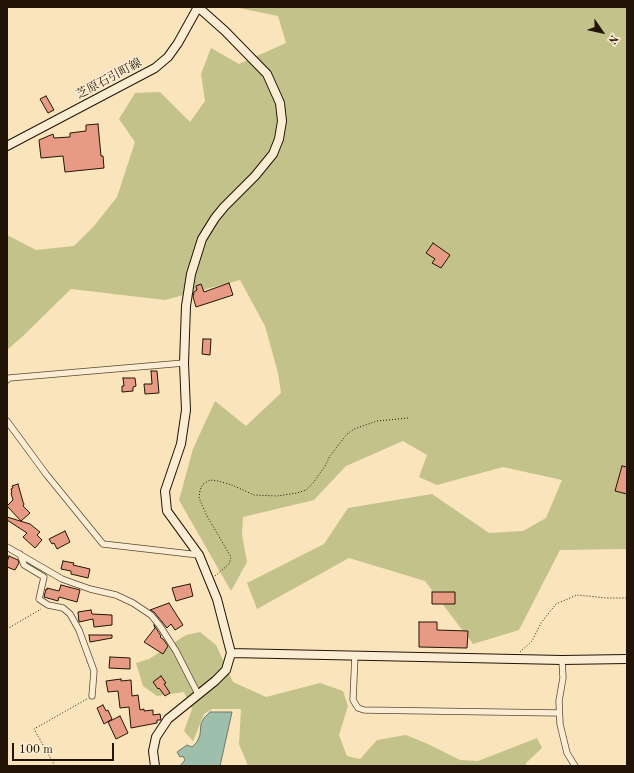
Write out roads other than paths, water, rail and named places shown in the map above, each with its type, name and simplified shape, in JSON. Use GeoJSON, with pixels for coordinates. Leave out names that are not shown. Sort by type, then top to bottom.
{"type":"FeatureCollection","features":[{"type":"Feature","properties":{"kind":"street","name":"芝原石引町線"},"geometry":{"type":"LineString","coordinates":[[7,146],[155,68],[168,57],[178,44],[198,7]]}},
{"type":"Feature","properties":{"kind":"street"},"geometry":{"type":"LineString","coordinates":[[155,766],[153,751],[156,737],[168,719],[215,681],[226,670],[231,653],[217,599],[210,581],[198,555],[167,511],[165,491],[181,444],[186,410],[184,363],[186,306],[191,274],[202,240],[215,218],[224,207],[256,176],[273,154],[279,140],[282,121],[280,103],[267,74],[225,31],[198,7]]}},
{"type":"Feature","properties":{"kind":"street"},"geometry":{"type":"LineString","coordinates":[[7,380],[10,378],[184,363]]}},
{"type":"Feature","properties":{"kind":"street"},"geometry":{"type":"LineString","coordinates":[[7,421],[46,474],[103,544],[198,555]]}},
{"type":"Feature","properties":{"kind":"street"},"geometry":{"type":"LineString","coordinates":[[7,548],[62,579],[116,595],[151,615],[176,651],[198,694]]}},
{"type":"Feature","properties":{"kind":"street"},"geometry":{"type":"LineString","coordinates":[[20,554],[24,565],[44,577],[39,598],[48,605],[63,608],[70,614],[79,630],[94,671],[92,696]]}},
{"type":"Feature","properties":{"kind":"street"},"geometry":{"type":"LineString","coordinates":[[231,653],[562,660],[627,659]]}},
{"type":"Feature","properties":{"kind":"street"},"geometry":{"type":"LineString","coordinates":[[355,655],[353,700],[358,708],[364,710],[559,713]]}},
{"type":"Feature","properties":{"kind":"street"},"geometry":{"type":"LineString","coordinates":[[562,660],[563,678],[559,701],[559,713],[567,754],[574,766]]}}]}
